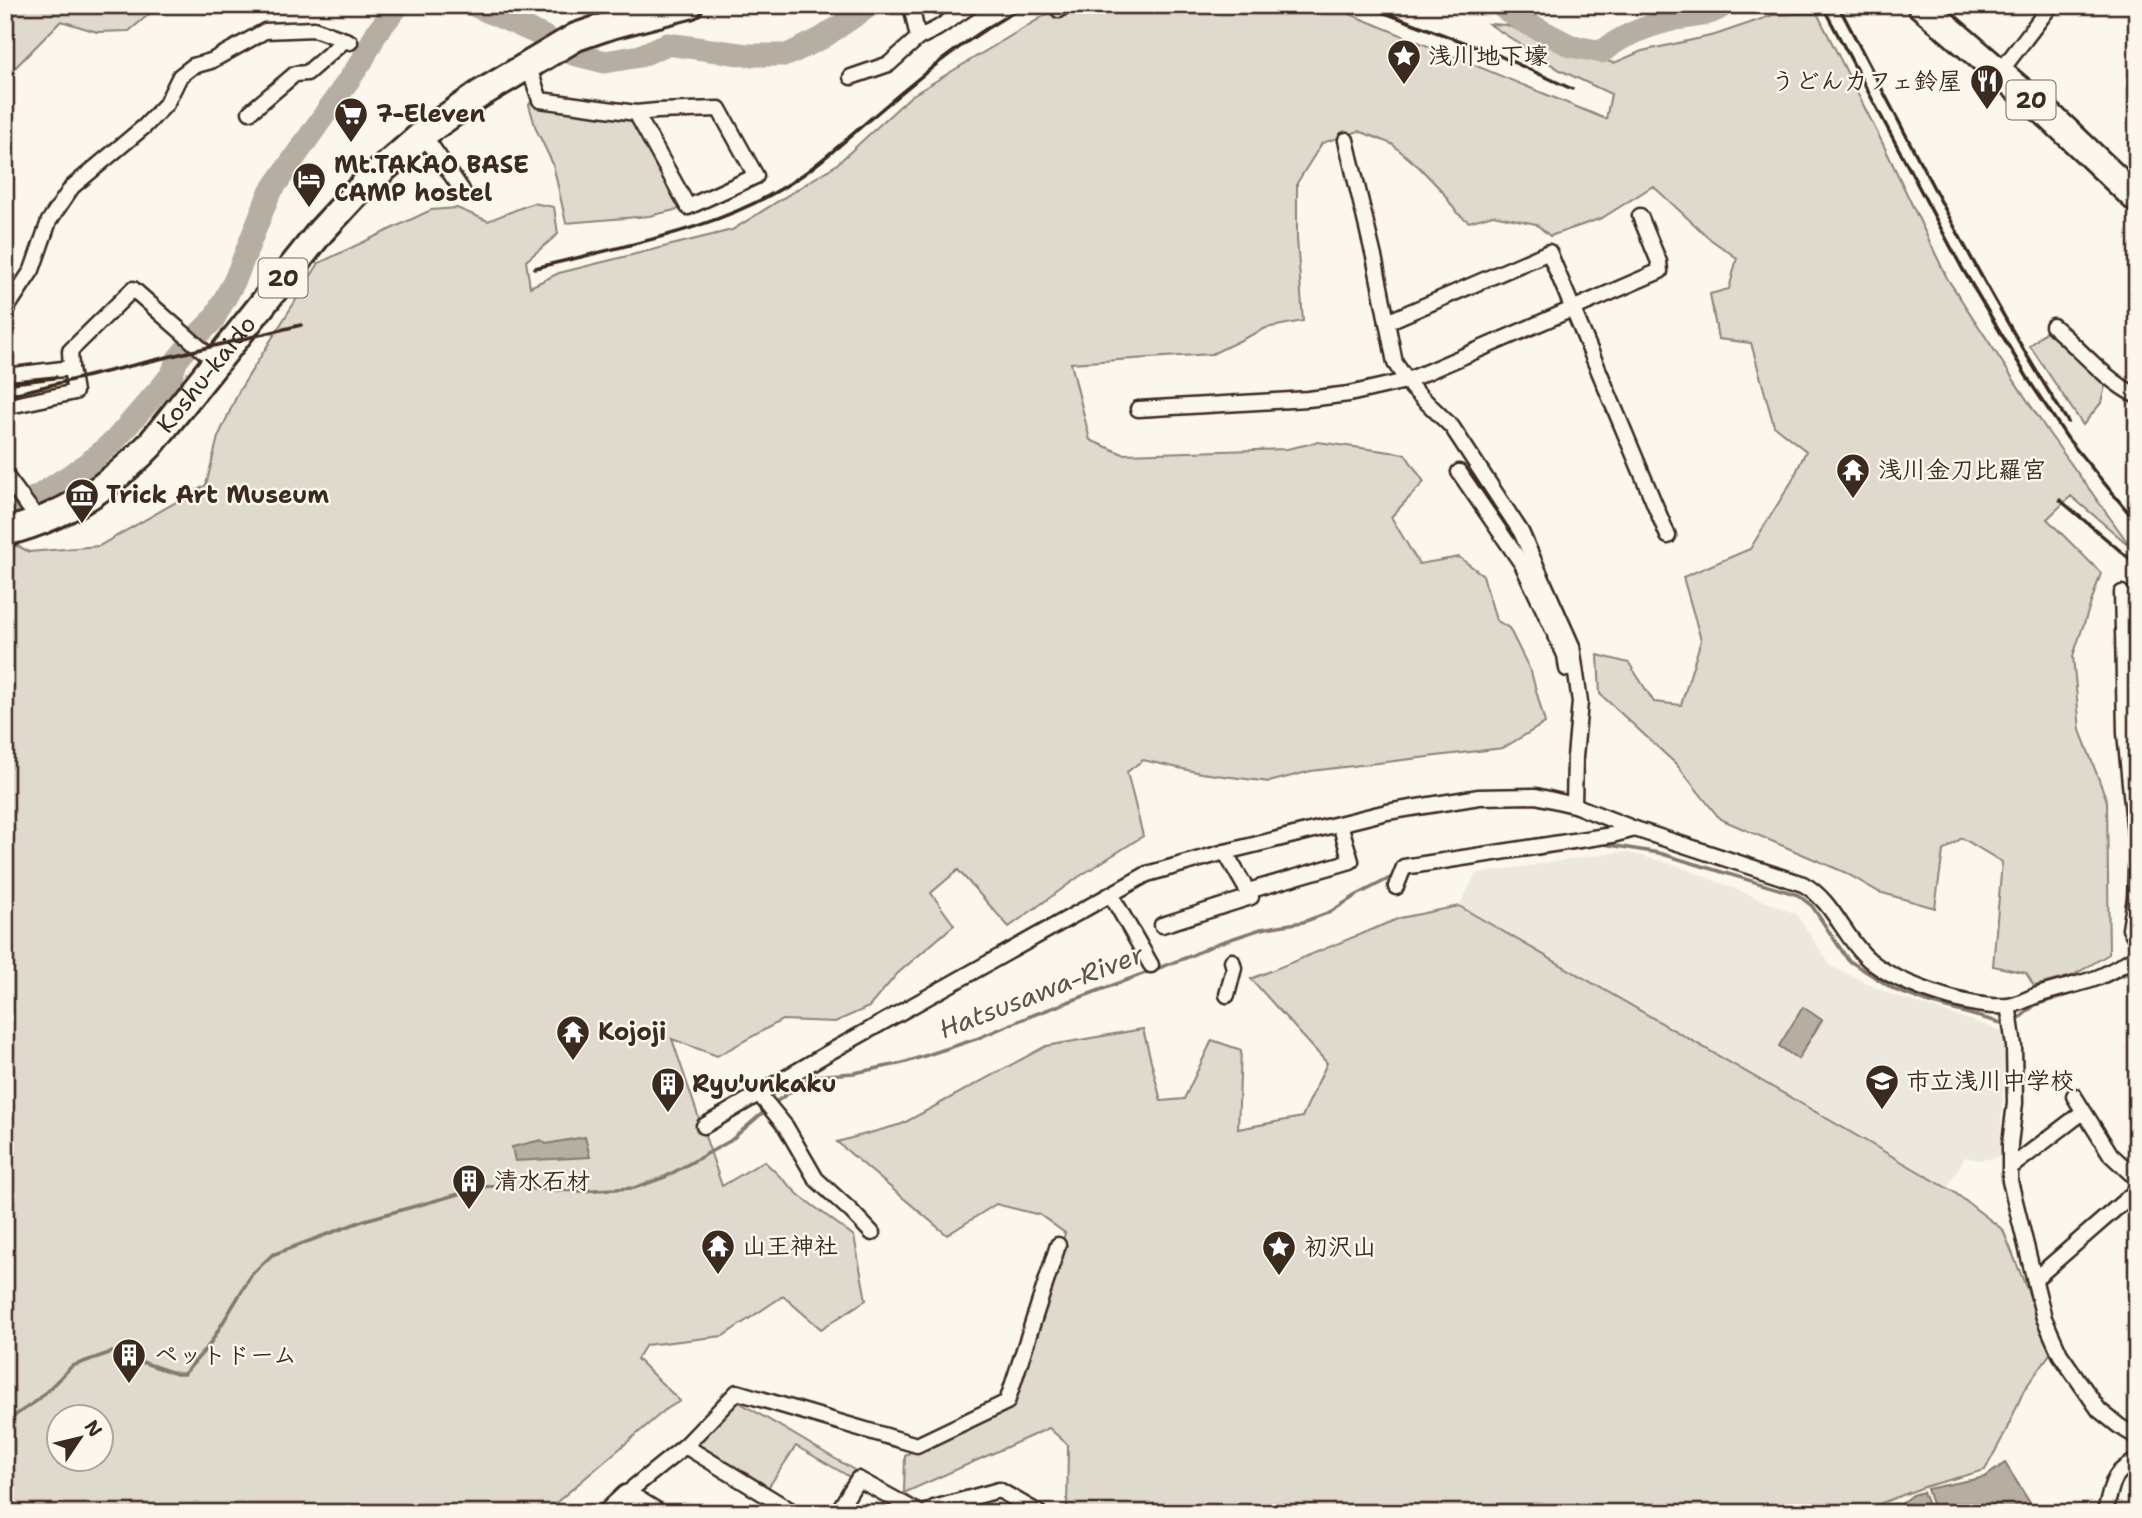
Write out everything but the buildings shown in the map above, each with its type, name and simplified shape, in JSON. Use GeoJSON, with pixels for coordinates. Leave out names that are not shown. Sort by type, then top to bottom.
{"type":"FeatureCollection","features":[{"type":"Feature","properties":{"kind":"highway","name":"20"},"geometry":{"type":"LineString","coordinates":[[538,59],[576,37],[689,5]]}},
{"type":"Feature","properties":{"kind":"highway","name":"20"},"geometry":{"type":"LineString","coordinates":[[1922,5],[2000,72],[2137,199]]}},
{"type":"Feature","properties":{"kind":"highway","name":"Koshu-kaido"},"geometry":{"type":"LineString","coordinates":[[5,532],[37,517],[60,513],[102,488],[133,463],[150,445],[211,357],[359,190],[423,134],[480,94],[538,59]]}},
{"type":"Feature","properties":{"kind":"street"},"geometry":{"type":"LineString","coordinates":[[911,5],[918,38]]}},
{"type":"Feature","properties":{"kind":"street"},"geometry":{"type":"LineString","coordinates":[[851,77],[888,64],[918,38],[972,5]]}},
{"type":"Feature","properties":{"kind":"street"},"geometry":{"type":"LineString","coordinates":[[2000,72],[2050,5]]}},
{"type":"Feature","properties":{"kind":"street"},"geometry":{"type":"LineString","coordinates":[[5,311],[32,270],[49,221],[72,187],[145,126],[166,104],[180,76],[193,66],[211,61],[265,32],[314,29],[348,41],[306,73],[295,74],[250,112]]}},
{"type":"Feature","properties":{"kind":"street"},"geometry":{"type":"LineString","coordinates":[[538,59],[540,100],[636,113],[719,109],[756,176],[688,207],[636,113]]}},
{"type":"Feature","properties":{"kind":"street"},"geometry":{"type":"LineString","coordinates":[[423,134],[462,190]]}},
{"type":"Feature","properties":{"kind":"street"},"geometry":{"type":"LineString","coordinates":[[1346,140],[1395,363],[1406,381],[1452,426],[1521,532],[1572,646],[1580,702],[1574,805]]}},
{"type":"Feature","properties":{"kind":"street"},"geometry":{"type":"LineString","coordinates":[[1139,409],[1308,399],[1349,394],[1406,381],[1660,271],[1659,262],[1640,216]]}},
{"type":"Feature","properties":{"kind":"street"},"geometry":{"type":"LineString","coordinates":[[1387,322],[1549,252],[1668,536]]}},
{"type":"Feature","properties":{"kind":"street"},"geometry":{"type":"LineString","coordinates":[[5,407],[75,392],[70,351],[134,289],[211,357]]}},
{"type":"Feature","properties":{"kind":"street"},"geometry":{"type":"LineString","coordinates":[[2053,326],[2111,381],[2137,396]]}},
{"type":"Feature","properties":{"kind":"street"},"geometry":{"type":"LineString","coordinates":[[5,376],[71,368]]}},
{"type":"Feature","properties":{"kind":"street"},"geometry":{"type":"LineString","coordinates":[[1459,472],[1522,564],[1564,655],[1578,730]]}},
{"type":"Feature","properties":{"kind":"street"},"geometry":{"type":"LineString","coordinates":[[5,475],[37,517]]}},
{"type":"Feature","properties":{"kind":"street"},"geometry":{"type":"LineString","coordinates":[[2122,593],[2130,629],[2125,733],[2134,775],[2137,854],[2130,929],[2137,940]]}},
{"type":"Feature","properties":{"kind":"street"},"geometry":{"type":"LineString","coordinates":[[704,1126],[767,1104],[1147,874],[1387,812],[1479,797],[1536,796],[1574,805],[1634,829],[1803,884],[1815,890],[1825,901],[1849,939],[1867,958],[1933,992],[1972,1004],[2010,1008],[2036,995],[2096,978],[2137,956]]}},
{"type":"Feature","properties":{"kind":"street"},"geometry":{"type":"LineString","coordinates":[[1248,891],[1350,861],[1340,824]]}},
{"type":"Feature","properties":{"kind":"street"},"geometry":{"type":"LineString","coordinates":[[1396,887],[1404,867],[1612,835],[1634,829]]}},
{"type":"Feature","properties":{"kind":"street"},"geometry":{"type":"LineString","coordinates":[[1162,925],[1251,897],[1225,852]]}},
{"type":"Feature","properties":{"kind":"street"},"geometry":{"type":"LineString","coordinates":[[1111,895],[1151,965]]}},
{"type":"Feature","properties":{"kind":"street"},"geometry":{"type":"LineString","coordinates":[[1227,995],[1234,968],[1233,961]]}},
{"type":"Feature","properties":{"kind":"street"},"geometry":{"type":"LineString","coordinates":[[2010,1008],[2015,1103],[2010,1144],[2010,1181],[2044,1318],[2060,1354],[2099,1410],[2137,1437]]}},
{"type":"Feature","properties":{"kind":"street"},"geometry":{"type":"LineString","coordinates":[[2074,1096],[2111,1155],[2137,1179]]}},
{"type":"Feature","properties":{"kind":"street"},"geometry":{"type":"LineString","coordinates":[[767,1104],[786,1127],[816,1179],[872,1233]]}},
{"type":"Feature","properties":{"kind":"street"},"geometry":{"type":"LineString","coordinates":[[2011,1167],[2083,1112]]}},
{"type":"Feature","properties":{"kind":"street"},"geometry":{"type":"LineString","coordinates":[[2035,1279],[2137,1190]]}},
{"type":"Feature","properties":{"kind":"street"},"geometry":{"type":"LineString","coordinates":[[609,1513],[634,1487],[685,1447],[737,1392],[917,1445],[1007,1402],[1058,1245]]}},
{"type":"Feature","properties":{"kind":"street"},"geometry":{"type":"LineString","coordinates":[[685,1447],[795,1513]]}},
{"type":"Feature","properties":{"kind":"street"},"geometry":{"type":"LineString","coordinates":[[2104,1513],[2110,1486],[2117,1474],[2137,1461]]}},
{"type":"Feature","properties":{"kind":"street"},"geometry":{"type":"LineString","coordinates":[[837,1513],[858,1479],[920,1513]]}},
{"type":"Feature","properties":{"kind":"street"},"geometry":{"type":"LineString","coordinates":[[926,1513],[934,1508],[999,1490],[1040,1513]]}},
{"type":"Feature","properties":{"kind":"street"},"geometry":{"type":"LineString","coordinates":[[627,1496],[655,1513]]}},
{"type":"Feature","properties":{"kind":"shaded area"},"geometry":{"type":"Polygon","coordinates":[[[5,5],[160,5],[129,31],[97,32],[61,21],[9,74],[10,157],[5,164],[5,5]]]}},
{"type":"Feature","properties":{"kind":"shaded area"},"geometry":{"type":"Polygon","coordinates":[[[1062,5],[1328,5],[1606,119],[1611,94],[1560,70],[1489,24],[1507,25],[1557,48],[1614,63],[1642,51],[1715,35],[1773,15],[1817,13],[1947,278],[2048,432],[2131,547],[2071,496],[2047,519],[2101,573],[2073,656],[2080,730],[2107,801],[2109,954],[2072,976],[2034,986],[2026,973],[1993,966],[2002,862],[1962,838],[1943,851],[1935,908],[1879,892],[1844,872],[1720,819],[1676,764],[1600,694],[1598,655],[1629,663],[1654,702],[1681,705],[1701,640],[1683,577],[1750,549],[1792,481],[1806,451],[1774,426],[1751,343],[1718,339],[1710,294],[1729,289],[1737,258],[1710,239],[1653,186],[1602,218],[1550,236],[1536,224],[1493,215],[1469,222],[1457,213],[1442,191],[1420,168],[1392,144],[1359,131],[1322,143],[1297,183],[1297,238],[1303,321],[1266,328],[1212,354],[1071,363],[1090,440],[1123,454],[1287,449],[1318,442],[1405,454],[1424,482],[1391,517],[1419,564],[1459,557],[1483,575],[1496,620],[1509,628],[1531,672],[1545,723],[1503,748],[1311,771],[1269,782],[1201,773],[1143,760],[1127,772],[1143,836],[1080,876],[1009,927],[958,870],[931,893],[954,925],[897,974],[869,1007],[835,1022],[782,1020],[717,1056],[672,1039],[722,1186],[764,1161],[800,1196],[854,1236],[866,1300],[821,1329],[783,1296],[723,1336],[646,1345],[637,1359],[680,1401],[665,1410],[544,1513],[5,1513],[5,547],[18,546],[29,552],[99,546],[206,485],[218,437],[239,391],[319,263],[431,210],[457,208],[488,221],[533,203],[554,207],[558,234],[526,261],[530,287],[559,273],[732,230],[836,165],[911,96],[1062,5]]]}},
{"type":"Feature","properties":{"kind":"shaded area"},"geometry":{"type":"Polygon","coordinates":[[[536,93],[636,113],[688,207],[649,216],[566,223],[553,164],[536,129],[529,105],[536,93]]]}},
{"type":"Feature","properties":{"kind":"shaded area"},"geometry":{"type":"Polygon","coordinates":[[[2048,329],[2105,386],[2101,403],[2083,425],[2030,346],[2048,329]]]}},
{"type":"Feature","properties":{"kind":"shaded area"},"geometry":{"type":"Polygon","coordinates":[[[1626,852],[1679,866],[1796,914],[1831,966],[1892,995],[2003,1031],[2005,1061],[1999,1157],[1980,1160],[1965,1157],[1947,1188],[1459,906],[1476,874],[1626,852]]]}},
{"type":"Feature","properties":{"kind":"shaded area"},"geometry":{"type":"Polygon","coordinates":[[[1459,906],[1954,1192],[2003,1230],[2052,1351],[2024,1390],[1985,1470],[1924,1487],[1855,1513],[1067,1513],[1068,1445],[1049,1428],[904,1493],[905,1455],[1011,1404],[1065,1233],[1040,1215],[996,1204],[947,1235],[837,1142],[902,1124],[1046,1046],[1143,1029],[1161,1101],[1184,1099],[1212,1040],[1241,1050],[1238,1129],[1302,1117],[1327,1063],[1251,979],[1400,918],[1459,906]]]}},
{"type":"Feature","properties":{"kind":"shaded area"},"geometry":{"type":"Polygon","coordinates":[[[1803,1007],[1822,1020],[1798,1059],[1779,1046],[1803,1007]]]}},
{"type":"Feature","properties":{"kind":"shaded area"},"geometry":{"type":"Polygon","coordinates":[[[585,1137],[590,1157],[515,1161],[512,1147],[541,1140],[546,1144],[585,1137]]]}},
{"type":"Feature","properties":{"kind":"shaded area"},"geometry":{"type":"Polygon","coordinates":[[[732,1398],[861,1474],[857,1481],[796,1446],[764,1494],[685,1446],[732,1398]]]}},
{"type":"Feature","properties":{"kind":"shaded area"},"geometry":{"type":"Polygon","coordinates":[[[2005,1463],[2030,1503],[2013,1513],[1935,1513],[1927,1489],[1985,1477],[2005,1463]]]}},
{"type":"Feature","properties":{"kind":"shaded area"},"geometry":{"type":"Polygon","coordinates":[[[1923,1492],[1931,1513],[1867,1513],[1883,1505],[1901,1504],[1913,1495],[1923,1492]]]}},
{"type":"Feature","properties":{"kind":"waterway"},"geometry":{"type":"LineString","coordinates":[[5,508],[37,497],[86,465],[115,440],[172,374],[177,360],[213,320],[235,280],[269,194],[362,61],[377,32],[399,5]]}},
{"type":"Feature","properties":{"kind":"waterway"},"geometry":{"type":"LineString","coordinates":[[473,5],[543,36],[573,54],[605,62],[640,56],[667,44],[747,55],[787,55],[822,38],[871,5]]}},
{"type":"Feature","properties":{"kind":"waterway"},"geometry":{"type":"LineString","coordinates":[[1499,5],[1521,20],[1571,46],[1602,52],[1644,28],[1706,14],[1724,5]]}},
{"type":"Feature","properties":{"kind":"waterway","name":"Hatsusawa-River"},"geometry":{"type":"LineString","coordinates":[[1598,843],[1659,853],[1798,895],[1812,906],[1848,960],[1895,990],[2005,1024]]}},
{"type":"Feature","properties":{"kind":"waterway","name":"Hatsusawa-River"},"geometry":{"type":"LineString","coordinates":[[773,1104],[813,1076],[854,1073],[903,1063],[976,1039],[1216,944],[1261,929],[1303,922],[1330,912],[1394,876]]}},
{"type":"Feature","properties":{"kind":"waterway","name":"Hatsusawa-River"},"geometry":{"type":"LineString","coordinates":[[2111,979],[2137,970]]}},
{"type":"Feature","properties":{"kind":"waterway","name":"Hatsusawa-River"},"geometry":{"type":"LineString","coordinates":[[2016,1021],[2035,1005],[2094,986]]}},
{"type":"Feature","properties":{"kind":"waterway","name":"Hatsusawa-River"},"geometry":{"type":"LineString","coordinates":[[5,1422],[38,1400],[72,1366],[112,1352],[184,1374],[210,1344],[252,1274],[272,1255],[365,1220],[488,1186],[577,1191],[634,1188],[665,1177],[730,1141],[767,1109]]}},
{"type":"Feature","properties":{"kind":"railway"},"geometry":{"type":"LineString","coordinates":[[535,268],[673,234],[740,210],[771,195],[821,161],[948,55],[1027,5]]}},
{"type":"Feature","properties":{"kind":"railway"},"geometry":{"type":"LineString","coordinates":[[1364,5],[1500,56],[1572,89]]}},
{"type":"Feature","properties":{"kind":"railway"},"geometry":{"type":"LineString","coordinates":[[1822,5],[1962,268],[2030,382],[2068,439],[2137,523]]}},
{"type":"Feature","properties":{"kind":"railway"},"geometry":{"type":"LineString","coordinates":[[1838,5],[1977,268],[2068,422]]}},
{"type":"Feature","properties":{"kind":"railway"},"geometry":{"type":"LineString","coordinates":[[5,396],[301,325]]}},
{"type":"Feature","properties":{"kind":"railway"},"geometry":{"type":"LineString","coordinates":[[5,382],[56,377]]}},
{"type":"Feature","properties":{"kind":"railway"},"geometry":{"type":"LineString","coordinates":[[2060,500],[2137,565]]}},
{"type":"Feature","properties":{"kind":"place","name":"浅川地下壕"},"geometry":{"type":"Point","coordinates":[1404,86]}},
{"type":"Feature","properties":{"kind":"place","name":"うどんカフェ鈴屋"},"geometry":{"type":"Point","coordinates":[1987,111]}},
{"type":"Feature","properties":{"kind":"place","name":"7-Eleven"},"geometry":{"type":"Point","coordinates":[351,144]}},
{"type":"Feature","properties":{"kind":"place","name":"Mt.TAKAO BASE CAMP hostel"},"geometry":{"type":"Point","coordinates":[309,209]}},
{"type":"Feature","properties":{"kind":"place","name":"浅川金刀比羅宮"},"geometry":{"type":"Point","coordinates":[1853,500]}},
{"type":"Feature","properties":{"kind":"place","name":"Trick Art Museum"},"geometry":{"type":"Point","coordinates":[82,525]}},
{"type":"Feature","properties":{"kind":"place","name":"Kojoji"},"geometry":{"type":"Point","coordinates":[573,1062]}},
{"type":"Feature","properties":{"kind":"place","name":"市立浅川中学校"},"geometry":{"type":"Point","coordinates":[1882,1111]}},
{"type":"Feature","properties":{"kind":"place","name":"Ryu'unkaku"},"geometry":{"type":"Point","coordinates":[668,1114]}},
{"type":"Feature","properties":{"kind":"place","name":"清水石材"},"geometry":{"type":"Point","coordinates":[469,1211]}},
{"type":"Feature","properties":{"kind":"place","name":"山王神社"},"geometry":{"type":"Point","coordinates":[718,1276]}},
{"type":"Feature","properties":{"kind":"place","name":"初沢山"},"geometry":{"type":"Point","coordinates":[1279,1277]}},
{"type":"Feature","properties":{"kind":"place","name":"ペットドーム"},"geometry":{"type":"Point","coordinates":[129,1385]}}]}
